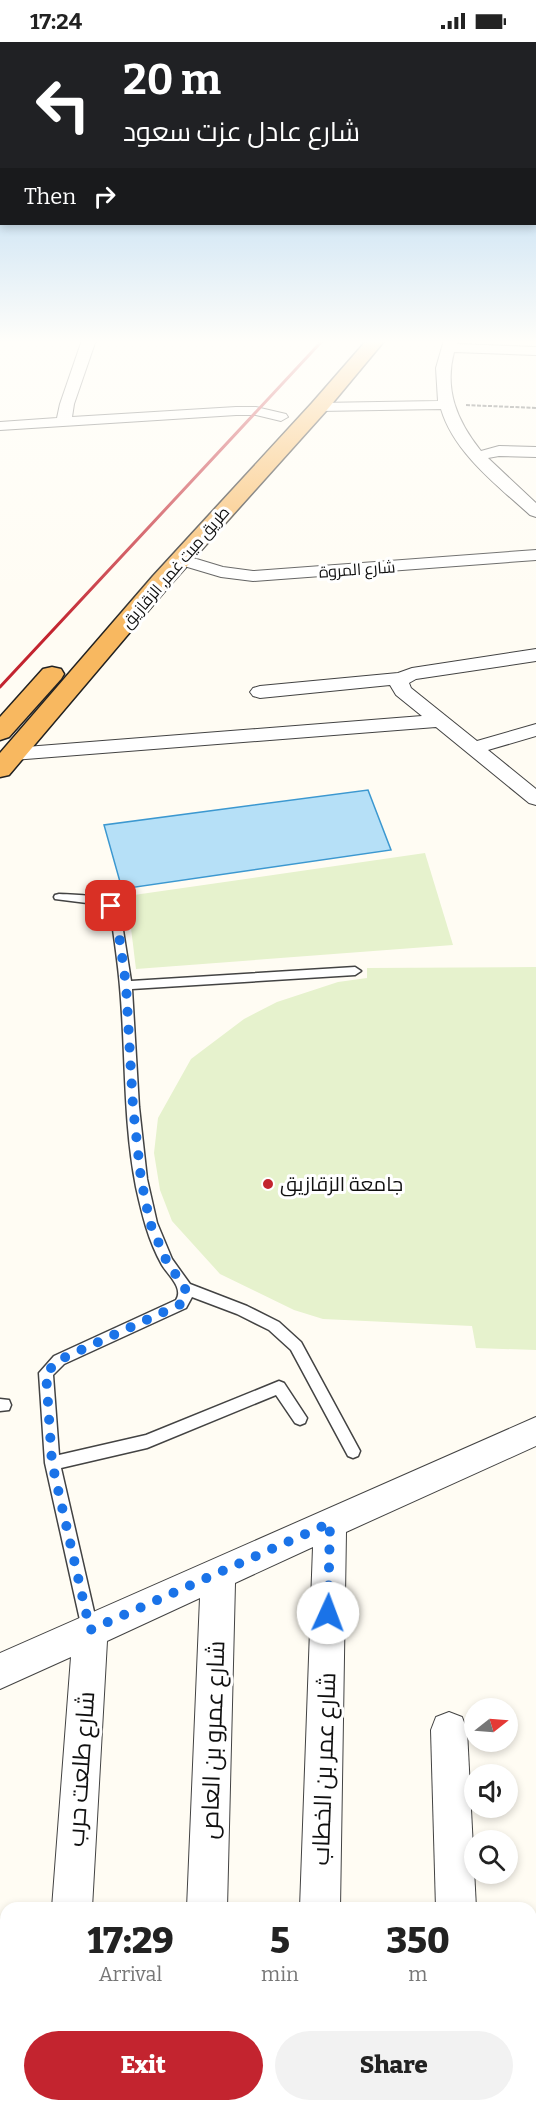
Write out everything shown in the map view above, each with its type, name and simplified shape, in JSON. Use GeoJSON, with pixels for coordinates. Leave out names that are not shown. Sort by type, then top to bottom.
{"type":"FeatureCollection","features":[{"type":"Feature","properties":{"kind":"highway","name":"طريق ميت غمر, الزقازيق"},"geometry":{"type":"LineString","coordinates":[[7,762],[180,559],[292,437]]}},
{"type":"Feature","properties":{"kind":"highway"},"geometry":{"type":"LineString","coordinates":[[0,732],[63,661]]}},
{"type":"Feature","properties":{"kind":"street"},"geometry":{"type":"LineString","coordinates":[[461,437],[477,456],[536,512]]}},
{"type":"Feature","properties":{"kind":"street"},"geometry":{"type":"LineString","coordinates":[[477,456],[499,451],[536,452]]}},
{"type":"Feature","properties":{"kind":"street"},"geometry":{"type":"LineString","coordinates":[[516,493],[536,489]]}},
{"type":"Feature","properties":{"kind":"street","name":"شارع المروة"},"geometry":{"type":"LineString","coordinates":[[180,559],[221,572],[264,576],[536,555]]}},
{"type":"Feature","properties":{"kind":"street"},"geometry":{"type":"LineString","coordinates":[[260,692],[401,678],[412,674],[534,657]]}},
{"type":"Feature","properties":{"kind":"street"},"geometry":{"type":"LineString","coordinates":[[401,678],[399,683],[403,691],[474,748],[531,789]]}},
{"type":"Feature","properties":{"kind":"street"},"geometry":{"type":"LineString","coordinates":[[7,762],[440,721]]}},
{"type":"Feature","properties":{"kind":"street"},"geometry":{"type":"LineString","coordinates":[[474,748],[536,730]]}},
{"type":"Feature","properties":{"kind":"street"},"geometry":{"type":"LineString","coordinates":[[0,1671],[536,1431]]}},
{"type":"Feature","properties":{"kind":"street","name":"شارع عمر بن الخطاب"},"geometry":{"type":"LineString","coordinates":[[320,1902],[330,1523]]}},
{"type":"Feature","properties":{"kind":"street","name":"شارع عمرو بن العاص"},"geometry":{"type":"LineString","coordinates":[[207,1902],[218,1573]]}},
{"type":"Feature","properties":{"kind":"street","name":"شارع طلعت حرب"},"geometry":{"type":"LineString","coordinates":[[72,1902],[90,1630]]}},
{"type":"Feature","properties":{"kind":"street"},"geometry":{"type":"LineString","coordinates":[[449,1730],[456,1902]]}},
{"type":"Feature","properties":{"kind":"lane"},"geometry":{"type":"LineString","coordinates":[[59,897],[101,902],[111,906],[116,913],[126,985],[133,1107],[143,1190],[150,1223],[167,1262],[185,1288],[186,1296],[181,1304],[59,1360],[46,1373],[52,1463],[90,1630]]}},
{"type":"Feature","properties":{"kind":"lane"},"geometry":{"type":"LineString","coordinates":[[126,985],[355,971]]}},
{"type":"Feature","properties":{"kind":"lane"},"geometry":{"type":"LineString","coordinates":[[185,1288],[242,1310],[274,1326],[296,1346],[353,1451]]}},
{"type":"Feature","properties":{"kind":"lane"},"geometry":{"type":"LineString","coordinates":[[52,1463],[147,1441],[279,1387],[300,1418]]}},
{"type":"Feature","properties":{"kind":"green space"},"geometry":{"type":"Polygon","coordinates":[[[425,853],[453,945],[136,969],[127,896],[425,853]]]}},
{"type":"Feature","properties":{"kind":"green space"},"geometry":{"type":"Polygon","coordinates":[[[536,967],[536,1350],[476,1348],[472,1326],[323,1319],[294,1310],[220,1274],[172,1221],[160,1190],[154,1153],[158,1118],[191,1059],[244,1019],[277,1002],[338,982],[367,978],[367,968],[536,967]]]}},
{"type":"Feature","properties":{"kind":"water"},"geometry":{"type":"Polygon","coordinates":[[[368,790],[391,850],[122,889],[104,825],[368,790]]]}},
{"type":"Feature","properties":{"kind":"railway"},"geometry":{"type":"LineString","coordinates":[[0,687],[233,437]]}},
{"type":"Feature","properties":{"kind":"place","name":"جامعة الزقازيق"},"geometry":{"type":"Point","coordinates":[268,1184]}},
{"type":"Feature","properties":{"kind":"route"},"geometry":{"type":"LineString","coordinates":[[111,906],[116,913],[126,985],[133,1107],[141,1179],[150,1223],[167,1262],[185,1288],[186,1296],[181,1304],[59,1360],[46,1373],[52,1463],[90,1630],[330,1523],[328,1613]]}}]}
